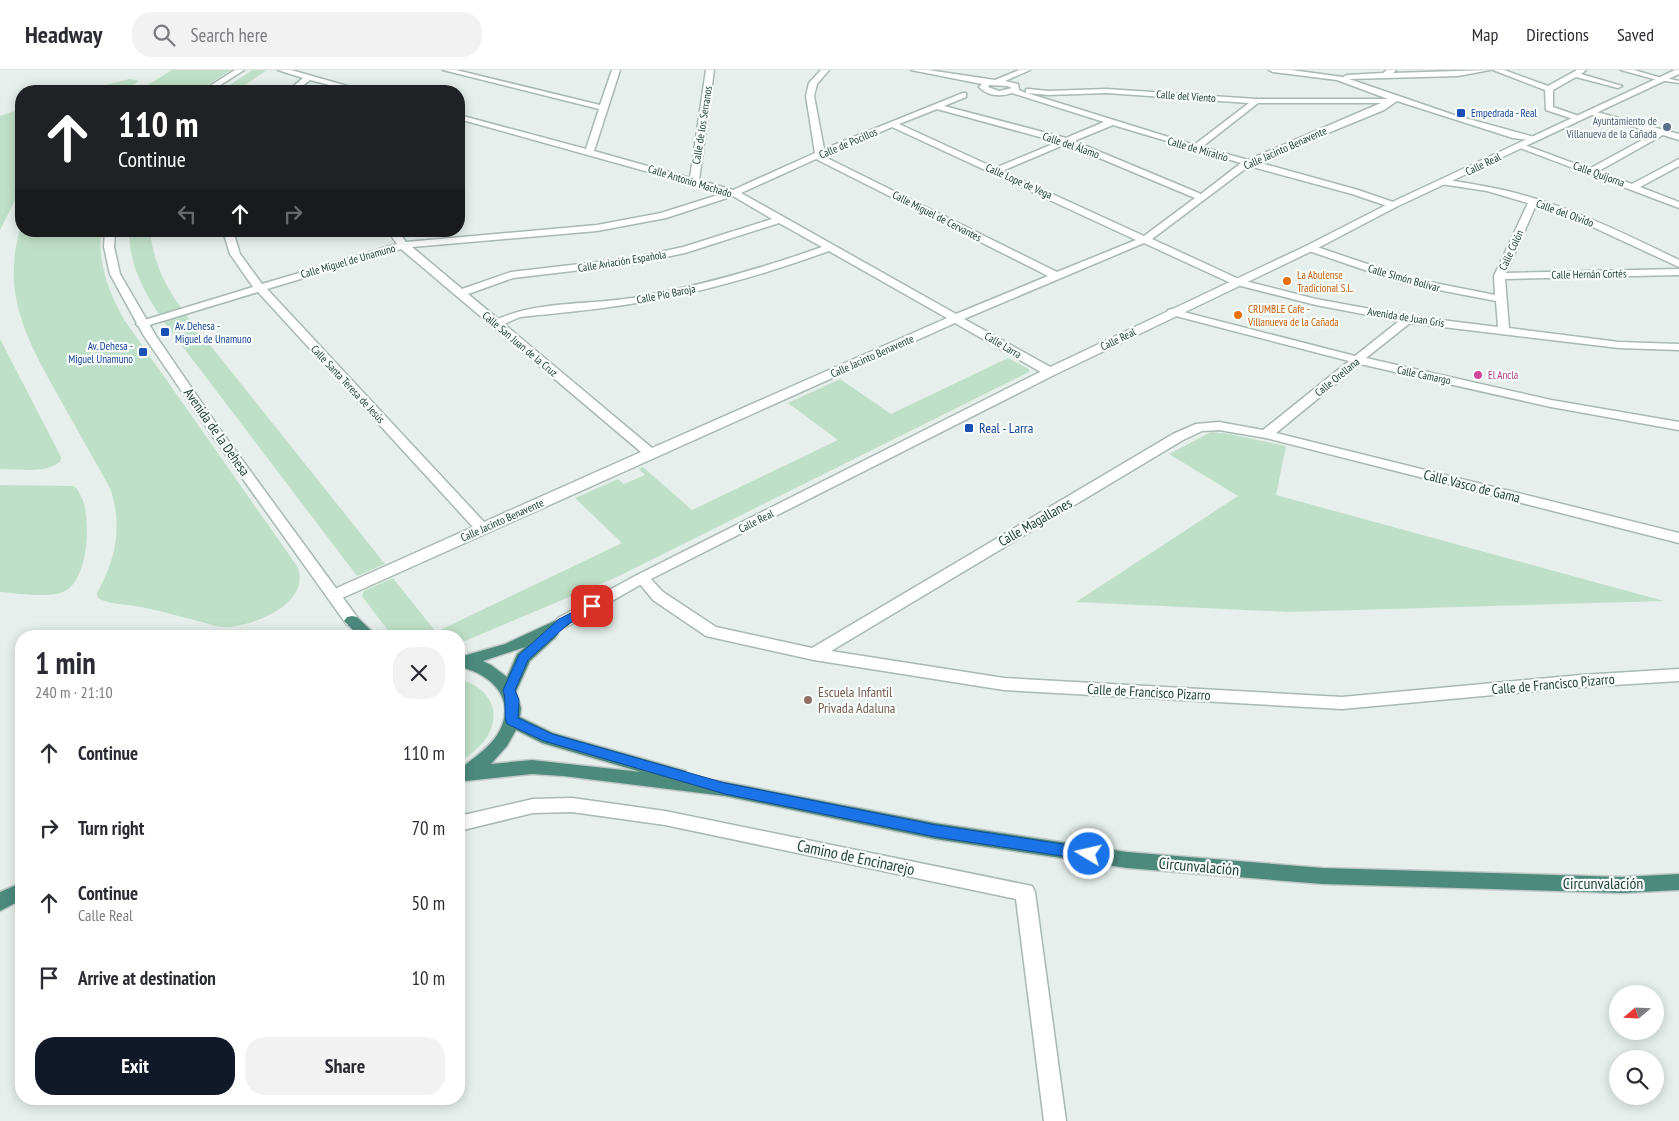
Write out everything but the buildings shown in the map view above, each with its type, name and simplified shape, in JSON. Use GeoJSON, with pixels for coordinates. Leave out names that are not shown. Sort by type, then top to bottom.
{"type":"FeatureCollection","features":[{"type":"Feature","properties":{"kind":"highway"},"geometry":{"type":"LineString","coordinates":[[352,621],[356,630]]}},
{"type":"Feature","properties":{"kind":"highway"},"geometry":{"type":"LineString","coordinates":[[352,621],[362,630]]}},
{"type":"Feature","properties":{"kind":"highway"},"geometry":{"type":"LineString","coordinates":[[465,660],[510,648],[563,622]]}},
{"type":"Feature","properties":{"kind":"highway"},"geometry":{"type":"LineString","coordinates":[[509,690],[523,658],[563,622]]}},
{"type":"Feature","properties":{"kind":"highway"},"geometry":{"type":"LineString","coordinates":[[465,662],[484,667],[499,677],[509,690],[512,700],[512,721],[506,735],[496,750],[482,763],[465,774]]}},
{"type":"Feature","properties":{"kind":"highway"},"geometry":{"type":"LineString","coordinates":[[512,721],[548,738],[725,789]]}},
{"type":"Feature","properties":{"kind":"highway"},"geometry":{"type":"LineString","coordinates":[[465,776],[532,767],[563,768],[725,789]]}},
{"type":"Feature","properties":{"kind":"highway","name":"Circunvalación"},"geometry":{"type":"LineString","coordinates":[[725,789],[936,831],[1127,860],[1322,876],[1622,886],[1679,882]]}},
{"type":"Feature","properties":{"kind":"highway"},"geometry":{"type":"LineString","coordinates":[[0,902],[15,894]]}},
{"type":"Feature","properties":{"kind":"street"},"geometry":{"type":"LineString","coordinates":[[216,85],[240,70]]}},
{"type":"Feature","properties":{"kind":"street"},"geometry":{"type":"LineString","coordinates":[[285,71],[302,70]]}},
{"type":"Feature","properties":{"kind":"street"},"geometry":{"type":"LineString","coordinates":[[447,70],[604,108]]}},
{"type":"Feature","properties":{"kind":"street"},"geometry":{"type":"LineString","coordinates":[[589,152],[616,70]]}},
{"type":"Feature","properties":{"kind":"street","name":"Calle de los Serranos"},"geometry":{"type":"LineString","coordinates":[[694,181],[710,70]]}},
{"type":"Feature","properties":{"kind":"street"},"geometry":{"type":"LineString","coordinates":[[818,155],[810,96],[813,83],[825,70]]}},
{"type":"Feature","properties":{"kind":"street"},"geometry":{"type":"LineString","coordinates":[[914,70],[973,79],[976,91],[1026,70]]}},
{"type":"Feature","properties":{"kind":"street"},"geometry":{"type":"LineString","coordinates":[[1273,70],[1338,78],[1458,74],[1486,70]]}},
{"type":"Feature","properties":{"kind":"street"},"geometry":{"type":"LineString","coordinates":[[1360,70],[1372,76],[1389,100]]}},
{"type":"Feature","properties":{"kind":"street"},"geometry":{"type":"LineString","coordinates":[[1384,75],[1392,70]]}},
{"type":"Feature","properties":{"kind":"street"},"geometry":{"type":"LineString","coordinates":[[1497,70],[1549,89]]}},
{"type":"Feature","properties":{"kind":"street"},"geometry":{"type":"LineString","coordinates":[[1566,70],[1578,72],[1618,86]]}},
{"type":"Feature","properties":{"kind":"street"},"geometry":{"type":"LineString","coordinates":[[1625,70],[1677,82]]}},
{"type":"Feature","properties":{"kind":"street"},"geometry":{"type":"LineString","coordinates":[[285,71],[339,85]]}},
{"type":"Feature","properties":{"kind":"street","name":"Calle Real"},"geometry":{"type":"LineString","coordinates":[[563,622],[642,578],[1050,372],[1172,312],[1310,248],[1393,205],[1679,71]]}},
{"type":"Feature","properties":{"kind":"street"},"geometry":{"type":"LineString","coordinates":[[1549,89],[1578,72]]}},
{"type":"Feature","properties":{"kind":"street"},"geometry":{"type":"LineString","coordinates":[[299,85],[309,77]]}},
{"type":"Feature","properties":{"kind":"street"},"geometry":{"type":"LineString","coordinates":[[1338,78],[1389,100],[1531,139]]}},
{"type":"Feature","properties":{"kind":"street","name":"Calle de Miralrío"},"geometry":{"type":"LineString","coordinates":[[998,81],[1015,86],[1014,90],[1110,123],[1246,164],[1355,192],[1393,205]]}},
{"type":"Feature","properties":{"kind":"street"},"geometry":{"type":"LineString","coordinates":[[1549,89],[1549,108],[1576,118]]}},
{"type":"Feature","properties":{"kind":"street","name":"Calle de Pocillos"},"geometry":{"type":"LineString","coordinates":[[734,193],[818,155],[976,91],[1002,93],[1014,90]]}},
{"type":"Feature","properties":{"kind":"street","name":"Calle del Viento"},"geometry":{"type":"LineString","coordinates":[[1035,96],[1106,91],[1256,101],[1356,102],[1389,100]]}},
{"type":"Feature","properties":{"kind":"street","name":"Calle Jacinto Benavente"},"geometry":{"type":"LineString","coordinates":[[335,595],[956,318],[1146,239],[1246,164],[1389,100]]}},
{"type":"Feature","properties":{"kind":"street"},"geometry":{"type":"LineString","coordinates":[[1195,148],[1256,101]]}},
{"type":"Feature","properties":{"kind":"street","name":"Calle del Álamo"},"geometry":{"type":"LineString","coordinates":[[936,106],[1066,141],[1201,197]]}},
{"type":"Feature","properties":{"kind":"street"},"geometry":{"type":"LineString","coordinates":[[1592,112],[1679,137]]}},
{"type":"Feature","properties":{"kind":"street","name":"Calle Antonio Machado"},"geometry":{"type":"LineString","coordinates":[[465,119],[734,193],[956,318]]}},
{"type":"Feature","properties":{"kind":"street"},"geometry":{"type":"LineString","coordinates":[[995,171],[1110,123]]}},
{"type":"Feature","properties":{"kind":"street","name":"Calle Lope de Vega"},"geometry":{"type":"LineString","coordinates":[[892,124],[1146,239]]}},
{"type":"Feature","properties":{"kind":"street"},"geometry":{"type":"LineString","coordinates":[[1592,171],[1663,132]]}},
{"type":"Feature","properties":{"kind":"street","name":"Calle Quijorna"},"geometry":{"type":"LineString","coordinates":[[1519,146],[1592,171],[1679,205]]}},
{"type":"Feature","properties":{"kind":"street","name":"Calle Miguel de Cervantes"},"geometry":{"type":"LineString","coordinates":[[818,155],[1058,277]]}},
{"type":"Feature","properties":{"kind":"street"},"geometry":{"type":"LineString","coordinates":[[1634,187],[1676,166]]}},
{"type":"Feature","properties":{"kind":"street","name":"Calle del Olvido"},"geometry":{"type":"LineString","coordinates":[[1444,182],[1493,190],[1533,201],[1606,228],[1679,264]]}},
{"type":"Feature","properties":{"kind":"street","name":"Calle Miguel de Unamuno"},"geometry":{"type":"LineString","coordinates":[[142,324],[259,287],[403,245],[597,228],[664,216],[734,193]]}},
{"type":"Feature","properties":{"kind":"street","name":"Calle Colón"},"geometry":{"type":"LineString","coordinates":[[1504,331],[1499,276],[1533,201]]}},
{"type":"Feature","properties":{"kind":"street","name":"Calle Aviación Española"},"geometry":{"type":"LineString","coordinates":[[460,293],[511,275],[632,261],[685,250],[781,219]]}},
{"type":"Feature","properties":{"kind":"street","name":"Avenida de la Dehesa"},"geometry":{"type":"LineString","coordinates":[[110,237],[109,247],[116,274],[142,324],[217,434],[352,621]]}},
{"type":"Feature","properties":{"kind":"street","name":"Calle Santa Teresa de Jesús"},"geometry":{"type":"LineString","coordinates":[[228,237],[234,254],[259,287],[482,528]]}},
{"type":"Feature","properties":{"kind":"street","name":"Calle San Juan de la Cruz"},"geometry":{"type":"LineString","coordinates":[[397,237],[403,245],[651,454]]}},
{"type":"Feature","properties":{"kind":"street","name":"Avenida de Juan Gris"},"geometry":{"type":"LineString","coordinates":[[1146,239],[1238,282],[1316,302],[1408,319],[1619,345],[1679,348]]}},
{"type":"Feature","properties":{"kind":"street","name":"Calle Pío Baroja"},"geometry":{"type":"LineString","coordinates":[[496,324],[518,314],[631,301],[706,286],[766,270],[832,247]]}},
{"type":"Feature","properties":{"kind":"street","name":"Calle SImón Bolívar"},"geometry":{"type":"LineString","coordinates":[[1310,248],[1407,281],[1501,299]]}},
{"type":"Feature","properties":{"kind":"street","name":"Calle Hernán Cortés"},"geometry":{"type":"LineString","coordinates":[[1499,276],[1679,272]]}},
{"type":"Feature","properties":{"kind":"street","name":"Calle Camargo"},"geometry":{"type":"LineString","coordinates":[[1172,312],[1357,361],[1622,418],[1679,426]]}},
{"type":"Feature","properties":{"kind":"street","name":"Calle Larra"},"geometry":{"type":"LineString","coordinates":[[956,318],[1050,372]]}},
{"type":"Feature","properties":{"kind":"street","name":"Calle Orellana"},"geometry":{"type":"LineString","coordinates":[[1266,434],[1408,319]]}},
{"type":"Feature","properties":{"kind":"street","name":"Calle Magallanes"},"geometry":{"type":"LineString","coordinates":[[814,654],[1178,437],[1200,427],[1219,426],[1266,434]]}},
{"type":"Feature","properties":{"kind":"street","name":"Calle Vasco de Gama"},"geometry":{"type":"LineString","coordinates":[[1266,434],[1679,538]]}},
{"type":"Feature","properties":{"kind":"street","name":"Calle de Francisco Pizarro"},"geometry":{"type":"LineString","coordinates":[[642,578],[658,596],[711,632],[814,654],[1004,684],[1342,703],[1582,680],[1679,675]]}},
{"type":"Feature","properties":{"kind":"street","name":"Camino de Encinarejo"},"geometry":{"type":"LineString","coordinates":[[465,823],[534,806],[572,804],[665,818],[1025,892],[1056,1121]]}},
{"type":"Feature","properties":{"kind":"green space"},"geometry":{"type":"Polygon","coordinates":[[[172,70],[231,70],[207,85],[148,85],[172,70]]]}},
{"type":"Feature","properties":{"kind":"green space"},"geometry":{"type":"Polygon","coordinates":[[[253,70],[267,70],[245,85],[229,85],[253,70]]]}},
{"type":"Feature","properties":{"kind":"green space"},"geometry":{"type":"Polygon","coordinates":[[[130,79],[139,81],[133,85],[106,85],[130,79]]]}},
{"type":"Feature","properties":{"kind":"green space"},"geometry":{"type":"Polygon","coordinates":[[[15,111],[15,200],[0,230],[0,116],[15,111]]]}},
{"type":"Feature","properties":{"kind":"green space"},"geometry":{"type":"Polygon","coordinates":[[[18,237],[101,237],[101,255],[106,278],[114,300],[125,321],[297,566],[300,579],[296,591],[289,602],[250,623],[220,627],[150,609],[111,603],[98,598],[97,593],[109,568],[116,542],[117,528],[114,501],[110,488],[56,392],[26,332],[15,292],[15,249],[18,237]]]}},
{"type":"Feature","properties":{"kind":"green space"},"geometry":{"type":"Polygon","coordinates":[[[130,237],[151,237],[160,271],[169,290],[181,308],[159,314],[147,295],[138,275],[131,254],[130,237]]]}},
{"type":"Feature","properties":{"kind":"green space"},"geometry":{"type":"Polygon","coordinates":[[[186,315],[385,564],[357,576],[164,322],[186,315]]]}},
{"type":"Feature","properties":{"kind":"green space"},"geometry":{"type":"Polygon","coordinates":[[[0,339],[61,457],[60,462],[54,466],[31,470],[0,469],[0,339]]]}},
{"type":"Feature","properties":{"kind":"green space"},"geometry":{"type":"Polygon","coordinates":[[[1008,358],[1029,369],[1029,372],[617,577],[465,641],[465,630],[440,630],[622,543],[575,498],[618,479],[624,484],[645,475],[639,469],[643,467],[692,510],[838,440],[788,403],[840,379],[891,414],[1008,358]]]}},
{"type":"Feature","properties":{"kind":"green space"},"geometry":{"type":"Polygon","coordinates":[[[1211,432],[1286,446],[1276,495],[1664,601],[1289,612],[1076,602],[1238,496],[1169,454],[1211,432]]]}},
{"type":"Feature","properties":{"kind":"green space"},"geometry":{"type":"Polygon","coordinates":[[[0,485],[73,486],[78,491],[82,498],[87,520],[86,548],[79,574],[73,584],[65,591],[51,595],[0,592],[0,485]]]}},
{"type":"Feature","properties":{"kind":"green space"},"geometry":{"type":"Polygon","coordinates":[[[393,578],[434,630],[388,630],[362,596],[364,591],[393,578]]]}},
{"type":"Feature","properties":{"kind":"green space"},"geometry":{"type":"Polygon","coordinates":[[[465,681],[484,693],[493,708],[492,727],[484,741],[465,758],[465,681]]]}},
{"type":"Feature","properties":{"kind":"place","name":"Empedrada - Real"},"geometry":{"type":"Point","coordinates":[1461,113]}},
{"type":"Feature","properties":{"kind":"place","name":"Ayuntamiento de Villanueva de la Cañada"},"geometry":{"type":"Point","coordinates":[1667,127]}},
{"type":"Feature","properties":{"kind":"place","name":"La Abulense Tradicional S.L."},"geometry":{"type":"Point","coordinates":[1287,281]}},
{"type":"Feature","properties":{"kind":"place","name":"CRUMBLE Cafe - Villanueva de la Cañada"},"geometry":{"type":"Point","coordinates":[1238,315]}},
{"type":"Feature","properties":{"kind":"place","name":"Av. Dehesa - Miguel de Unamuno"},"geometry":{"type":"Point","coordinates":[165,332]}},
{"type":"Feature","properties":{"kind":"place","name":"Av. Dehesa - Miguel Unamuno"},"geometry":{"type":"Point","coordinates":[143,352]}},
{"type":"Feature","properties":{"kind":"place","name":"El Ancla"},"geometry":{"type":"Point","coordinates":[1478,375]}},
{"type":"Feature","properties":{"kind":"place","name":"Real - Larra"},"geometry":{"type":"Point","coordinates":[969,428]}},
{"type":"Feature","properties":{"kind":"place","name":"Escuela Infantil Privada Adaluna"},"geometry":{"type":"Point","coordinates":[808,700]}},
{"type":"Feature","properties":{"kind":"route"},"geometry":{"type":"LineString","coordinates":[[592,606],[563,622],[523,658],[509,690],[513,710],[512,721],[548,738],[725,789],[936,831],[1089,854]]}}]}
